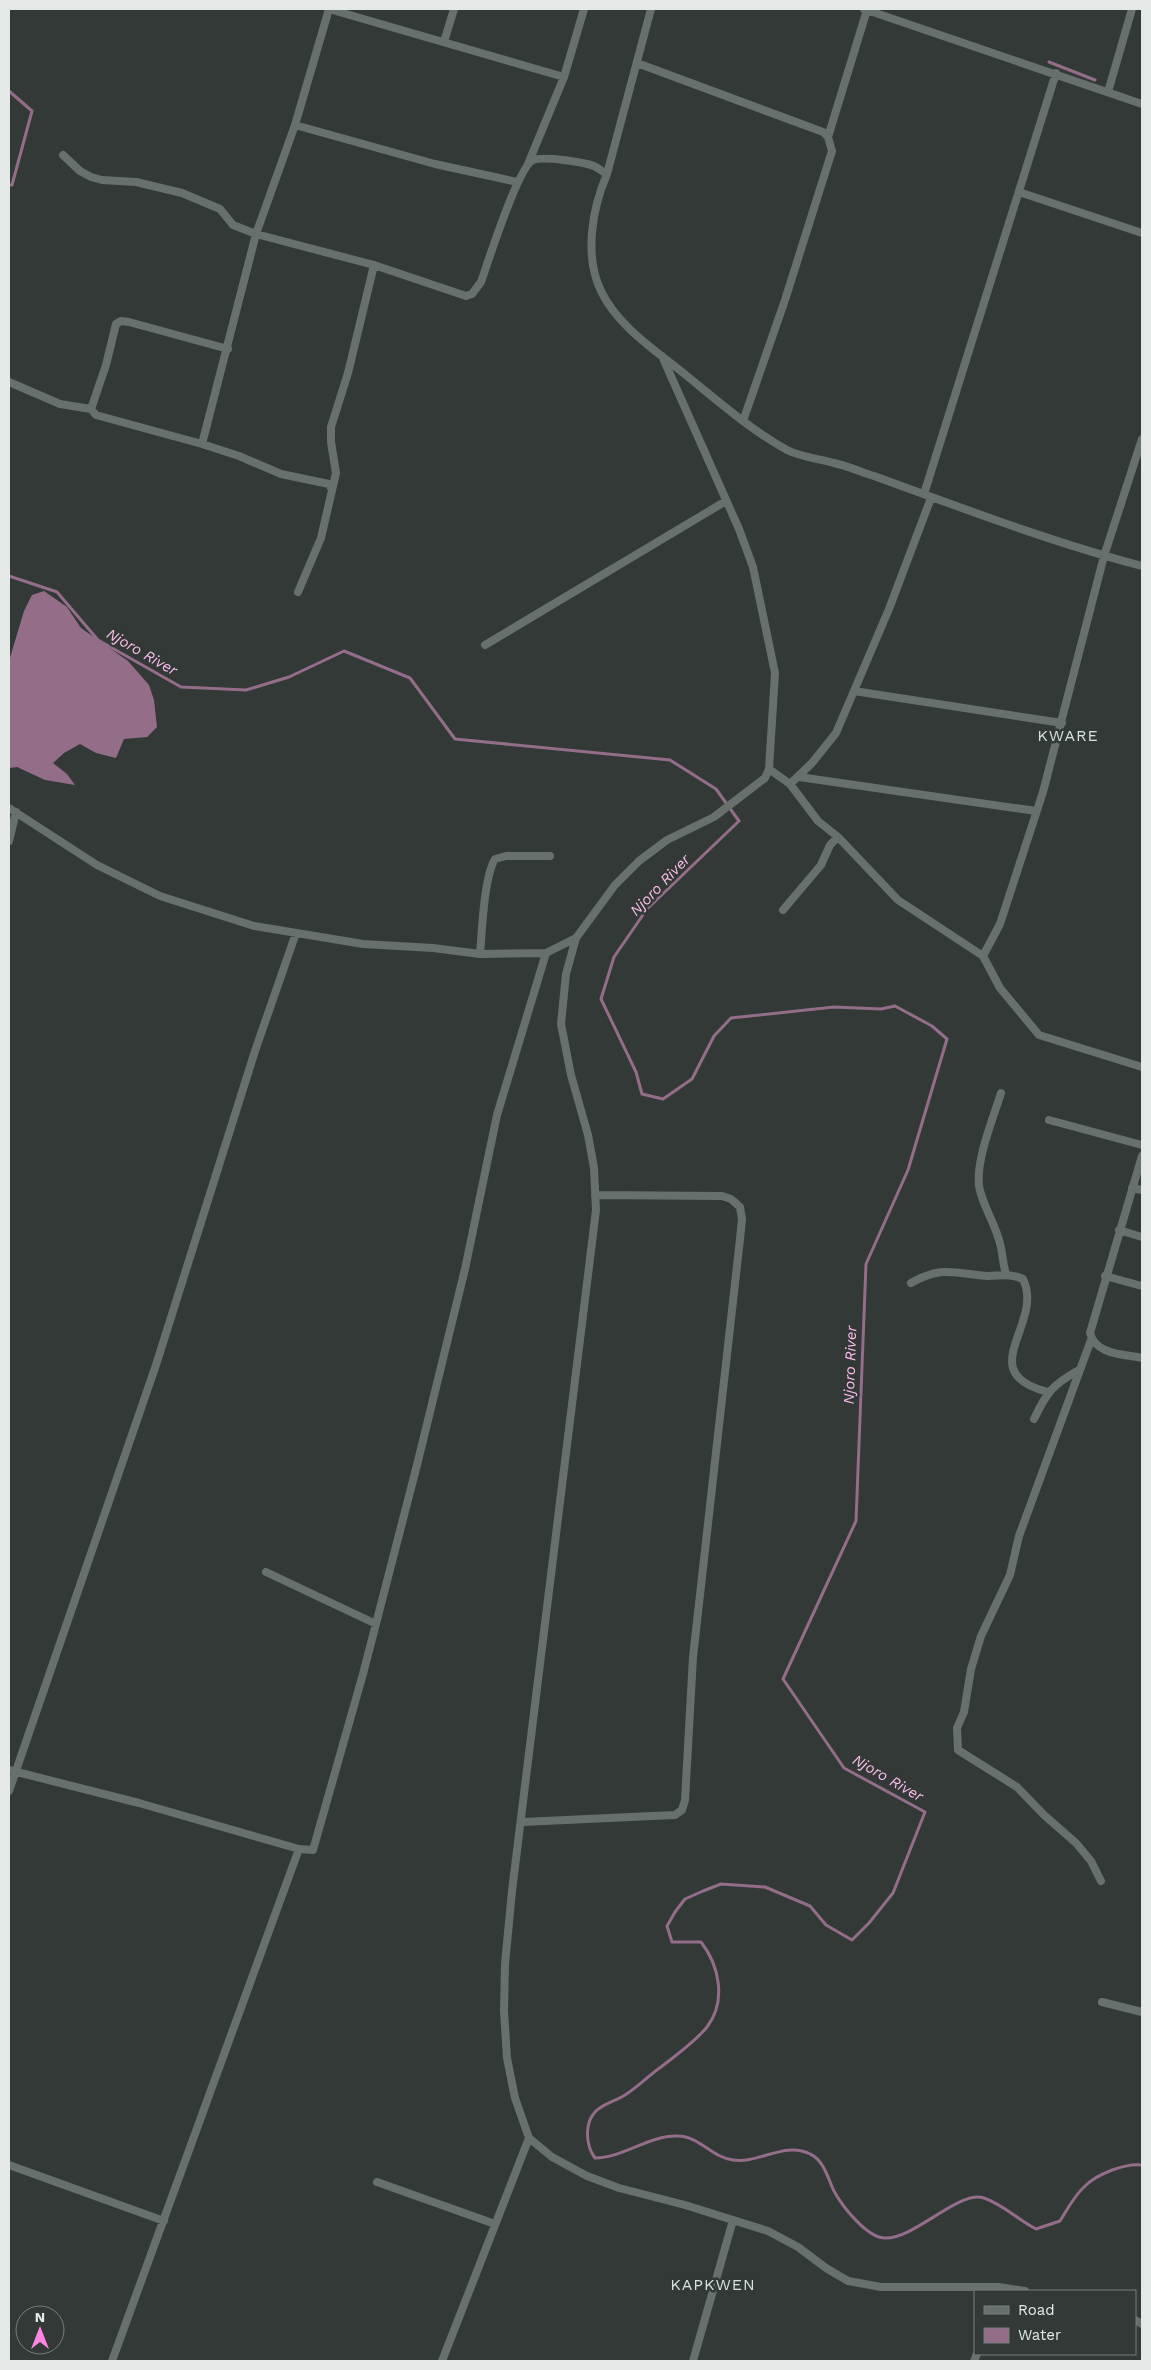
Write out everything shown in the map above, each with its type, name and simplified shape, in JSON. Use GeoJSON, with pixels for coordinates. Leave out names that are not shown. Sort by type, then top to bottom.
{"type":"FeatureCollection","features":[{"type":"Feature","properties":{"kind":"street"},"geometry":{"type":"LineString","coordinates":[[202,444],[228,349],[256,234],[295,125],[329,9],[564,77]]}},
{"type":"Feature","properties":{"kind":"street"},"geometry":{"type":"LineString","coordinates":[[444,42],[454,9]]}},
{"type":"Feature","properties":{"kind":"street"},"geometry":{"type":"LineString","coordinates":[[526,168],[564,77],[584,9]]}},
{"type":"Feature","properties":{"kind":"street"},"geometry":{"type":"LineString","coordinates":[[651,9],[607,174],[599,191],[592,241],[592,250],[601,291],[619,317],[662,356],[743,421],[789,451],[838,463],[1104,556],[1142,566]]}},
{"type":"Feature","properties":{"kind":"street"},"geometry":{"type":"LineString","coordinates":[[743,421],[785,300],[832,151],[828,137],[866,9],[1142,104]]}},
{"type":"Feature","properties":{"kind":"street"},"geometry":{"type":"LineString","coordinates":[[1108,92],[1132,9]]}},
{"type":"Feature","properties":{"kind":"street"},"geometry":{"type":"LineString","coordinates":[[637,63],[818,130],[828,137]]}},
{"type":"Feature","properties":{"kind":"street"},"geometry":{"type":"LineString","coordinates":[[790,784],[799,777],[836,733],[889,609],[928,496],[1056,73]]}},
{"type":"Feature","properties":{"kind":"street"},"geometry":{"type":"LineString","coordinates":[[295,125],[435,164],[517,182]]}},
{"type":"Feature","properties":{"kind":"street"},"geometry":{"type":"LineString","coordinates":[[63,155],[80,172],[91,177],[102,180],[150,184],[201,200],[220,209],[233,225],[256,234],[374,265],[466,296],[472,294],[481,282],[517,182],[533,160],[551,160],[594,166],[607,174]]}},
{"type":"Feature","properties":{"kind":"street"},"geometry":{"type":"LineString","coordinates":[[1019,192],[1142,233]]}},
{"type":"Feature","properties":{"kind":"street"},"geometry":{"type":"LineString","coordinates":[[298,592],[321,538],[336,473],[331,442],[331,427],[348,372],[374,265]]}},
{"type":"Feature","properties":{"kind":"street"},"geometry":{"type":"LineString","coordinates":[[90,409],[106,366],[118,322],[129,322],[228,349]]}},
{"type":"Feature","properties":{"kind":"street"},"geometry":{"type":"LineString","coordinates":[[662,356],[726,500],[753,567],[775,673],[769,769],[765,778],[714,817],[667,840],[639,861],[615,886],[576,938],[566,974],[561,1024],[571,1075],[588,1135],[594,1168],[596,1210],[512,1891],[504,2011],[507,2058],[515,2098],[529,2138],[552,2157],[587,2176],[619,2188],[768,2231],[798,2247],[826,2268],[848,2281],[880,2286],[1012,2290]]}},
{"type":"Feature","properties":{"kind":"street"},"geometry":{"type":"LineString","coordinates":[[9,382],[60,404],[90,409],[96,415],[202,444],[239,456],[281,474],[329,484],[331,488]]}},
{"type":"Feature","properties":{"kind":"street"},"geometry":{"type":"LineString","coordinates":[[983,956],[1000,924],[1036,811],[1062,723],[1104,556],[1142,439]]}},
{"type":"Feature","properties":{"kind":"street"},"geometry":{"type":"LineString","coordinates":[[485,645],[726,500]]}},
{"type":"Feature","properties":{"kind":"street"},"geometry":{"type":"LineString","coordinates":[[854,691],[1062,723]]}},
{"type":"Feature","properties":{"kind":"street"},"geometry":{"type":"LineString","coordinates":[[769,769],[790,784],[818,821],[838,837],[898,900],[983,956],[1000,988],[1039,1036],[1142,1067]]}},
{"type":"Feature","properties":{"kind":"street"},"geometry":{"type":"LineString","coordinates":[[799,777],[1036,811]]}},
{"type":"Feature","properties":{"kind":"street"},"geometry":{"type":"LineString","coordinates":[[9,841],[12,810],[97,865],[160,896],[254,926],[363,944],[432,948],[480,954],[546,953],[576,938]]}},
{"type":"Feature","properties":{"kind":"street"},"geometry":{"type":"LineString","coordinates":[[783,910],[821,865],[830,845],[838,837]]}},
{"type":"Feature","properties":{"kind":"street"},"geometry":{"type":"LineString","coordinates":[[480,954],[486,898],[492,864],[495,859],[506,856],[550,856]]}},
{"type":"Feature","properties":{"kind":"street"},"geometry":{"type":"LineString","coordinates":[[9,1791],[12,1771],[156,1365],[255,1051],[296,933]]}},
{"type":"Feature","properties":{"kind":"street"},"geometry":{"type":"LineString","coordinates":[[12,1771],[139,1803],[299,1849],[313,1850],[376,1624],[465,1269],[497,1115],[546,953]]}},
{"type":"Feature","properties":{"kind":"street"},"geometry":{"type":"LineString","coordinates":[[1001,1093],[984,1150],[979,1173],[979,1186],[1000,1243],[1006,1274]]}},
{"type":"Feature","properties":{"kind":"street"},"geometry":{"type":"LineString","coordinates":[[1048,1120],[1142,1145]]}},
{"type":"Feature","properties":{"kind":"street"},"geometry":{"type":"LineString","coordinates":[[1101,1881],[1090,1861],[1076,1843],[1044,1815],[1017,1787],[958,1750],[956,1740],[957,1728],[964,1712],[971,1669],[981,1636],[1010,1575],[1019,1536],[1079,1370],[1092,1340],[1091,1325],[1142,1156]]}},
{"type":"Feature","properties":{"kind":"street"},"geometry":{"type":"LineString","coordinates":[[1132,1188],[1142,1190]]}},
{"type":"Feature","properties":{"kind":"street"},"geometry":{"type":"LineString","coordinates":[[522,1822],[675,1815],[682,1810],[685,1800],[693,1657],[742,1219],[740,1207],[731,1199],[722,1196],[595,1194]]}},
{"type":"Feature","properties":{"kind":"street"},"geometry":{"type":"LineString","coordinates":[[1119,1230],[1142,1237]]}},
{"type":"Feature","properties":{"kind":"street"},"geometry":{"type":"LineString","coordinates":[[911,1283],[936,1273],[962,1272],[985,1276],[1006,1274],[1023,1279],[1028,1300],[1011,1358],[1012,1370],[1017,1378],[1025,1384],[1048,1392]]}},
{"type":"Feature","properties":{"kind":"street"},"geometry":{"type":"LineString","coordinates":[[1105,1276],[1142,1286]]}},
{"type":"Feature","properties":{"kind":"street"},"geometry":{"type":"LineString","coordinates":[[1092,1340],[1096,1346],[1104,1350],[1142,1358]]}},
{"type":"Feature","properties":{"kind":"street"},"geometry":{"type":"LineString","coordinates":[[1034,1419],[1048,1392],[1064,1378],[1079,1370]]}},
{"type":"Feature","properties":{"kind":"street"},"geometry":{"type":"LineString","coordinates":[[266,1572],[376,1624]]}},
{"type":"Feature","properties":{"kind":"street"},"geometry":{"type":"LineString","coordinates":[[112,2361],[299,1849]]}},
{"type":"Feature","properties":{"kind":"street"},"geometry":{"type":"LineString","coordinates":[[1102,2002],[1142,2012]]}},
{"type":"Feature","properties":{"kind":"street"},"geometry":{"type":"LineString","coordinates":[[442,2361],[529,2138]]}},
{"type":"Feature","properties":{"kind":"street"},"geometry":{"type":"LineString","coordinates":[[9,2165],[164,2221]]}},
{"type":"Feature","properties":{"kind":"street"},"geometry":{"type":"LineString","coordinates":[[377,2182],[495,2224]]}},
{"type":"Feature","properties":{"kind":"street"},"geometry":{"type":"LineString","coordinates":[[693,2361],[733,2220]]}},
{"type":"Feature","properties":{"kind":"water"},"geometry":{"type":"Polygon","coordinates":[[[44,591],[67,607],[81,628],[128,661],[149,685],[154,700],[157,727],[147,737],[124,739],[116,758],[96,753],[80,744],[64,753],[53,763],[67,774],[75,785],[45,780],[17,767],[9,768],[9,661],[24,611],[32,595],[44,591]]]}},
{"type":"Feature","properties":{"kind":"waterway"},"geometry":{"type":"LineString","coordinates":[[1049,62],[1095,80]]}},
{"type":"Feature","properties":{"kind":"waterway","name":"Njoro River"},"geometry":{"type":"LineString","coordinates":[[9,91],[32,111],[12,185],[9,185]]}},
{"type":"Feature","properties":{"kind":"waterway","name":"Njoro River"},"geometry":{"type":"LineString","coordinates":[[9,576],[57,592],[98,640],[181,687],[246,690],[289,677],[344,651],[410,678],[455,739],[670,760],[716,789],[739,821],[647,909],[614,957],[601,999],[636,1072],[642,1094],[663,1099],[692,1079],[714,1036],[731,1018],[834,1007],[881,1009],[895,1006],[932,1026],[947,1039],[908,1170],[866,1264],[856,1521],[783,1679],[844,1768],[925,1812],[893,1893],[869,1923],[852,1940],[826,1925],[810,1906],[765,1887],[721,1884],[685,1899],[667,1926],[672,1942],[701,1942],[707,1951],[716,1972],[718,1983],[719,1995],[713,2017],[702,2033],[685,2048],[630,2092],[595,2112],[589,2123],[588,2141],[595,2158],[616,2154],[657,2139],[678,2136],[693,2139],[719,2155],[733,2160],[752,2159],[781,2151],[801,2151],[810,2154],[819,2161],[834,2191],[856,2220],[871,2233],[885,2238],[910,2231],[950,2207],[974,2197],[991,2201],[1036,2229],[1060,2221],[1071,2202],[1085,2186],[1097,2177],[1112,2170],[1142,2165]]}},
{"type":"Feature","properties":{"kind":"district","name":"KWARE"},"geometry":{"type":"Point","coordinates":[1068,735]}},
{"type":"Feature","properties":{"kind":"district","name":"KAPKWEN"},"geometry":{"type":"Point","coordinates":[713,2284]}}]}
